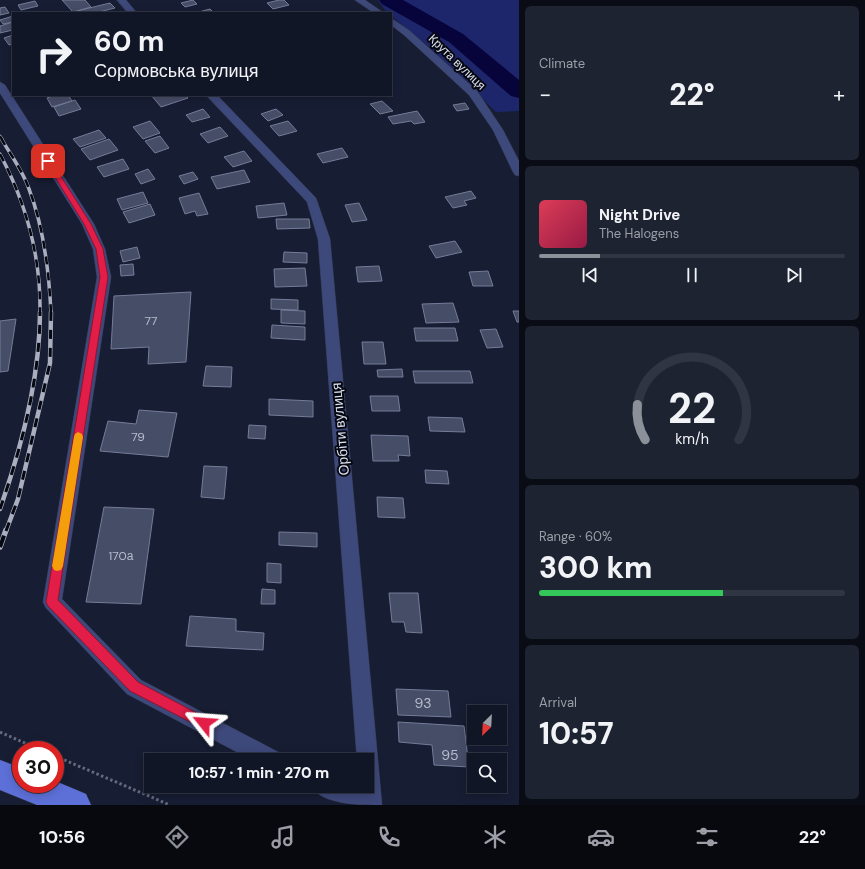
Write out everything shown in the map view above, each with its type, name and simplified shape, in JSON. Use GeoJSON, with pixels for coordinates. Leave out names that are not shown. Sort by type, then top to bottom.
{"type":"FeatureCollection","features":[{"type":"Feature","properties":{"kind":"main road"},"geometry":{"type":"LineString","coordinates":[[0,775],[12,780]]}},
{"type":"Feature","properties":{"kind":"main road"},"geometry":{"type":"LineString","coordinates":[[45,793],[75,805]]}},
{"type":"Feature","properties":{"kind":"street"},"geometry":{"type":"LineString","coordinates":[[121,0],[132,12]]}},
{"type":"Feature","properties":{"kind":"street"},"geometry":{"type":"LineString","coordinates":[[359,0],[378,12]]}},
{"type":"Feature","properties":{"kind":"street","name":"Крута вулиця"},"geometry":{"type":"LineString","coordinates":[[392,22],[407,33],[473,93],[498,130],[519,172]]}},
{"type":"Feature","properties":{"kind":"street"},"geometry":{"type":"LineString","coordinates":[[0,85],[88,224],[99,249],[104,277],[52,602],[134,686],[260,753]]}},
{"type":"Feature","properties":{"kind":"street","name":"Орбіти вулиця"},"geometry":{"type":"LineString","coordinates":[[212,96],[312,201],[324,239],[372,805]]}},
{"type":"Feature","properties":{"kind":"street"},"geometry":{"type":"LineString","coordinates":[[335,793],[358,805]]}},
{"type":"Feature","properties":{"kind":"path"},"geometry":{"type":"LineString","coordinates":[[0,732],[20,741]]}},
{"type":"Feature","properties":{"kind":"path"},"geometry":{"type":"LineString","coordinates":[[64,760],[170,805]]}},
{"type":"Feature","properties":{"kind":"shaded area"},"geometry":{"type":"Polygon","coordinates":[[[378,0],[519,0],[519,111],[496,112],[428,46],[392,17],[392,12],[386,12],[378,0]]]}},
{"type":"Feature","properties":{"kind":"building"},"geometry":{"type":"Polygon","coordinates":[[[62,0],[85,0],[91,7],[73,12],[62,0]]]}},
{"type":"Feature","properties":{"kind":"building"},"geometry":{"type":"Polygon","coordinates":[[[193,0],[197,4],[185,7],[181,3],[193,0]]]}},
{"type":"Feature","properties":{"kind":"building"},"geometry":{"type":"Polygon","coordinates":[[[284,0],[289,5],[273,9],[267,3],[284,0]]]}},
{"type":"Feature","properties":{"kind":"building"},"geometry":{"type":"Polygon","coordinates":[[[35,1],[38,6],[21,10],[18,5],[35,1]]]}},
{"type":"Feature","properties":{"kind":"building"},"geometry":{"type":"Polygon","coordinates":[[[110,3],[115,8],[99,12],[77,11],[110,3]]]}},
{"type":"Feature","properties":{"kind":"building"},"geometry":{"type":"Polygon","coordinates":[[[5,7],[9,13],[0,15],[0,8],[5,7]]]}},
{"type":"Feature","properties":{"kind":"building"},"geometry":{"type":"Polygon","coordinates":[[[210,9],[213,12],[199,12],[210,9]]]}},
{"type":"Feature","properties":{"kind":"building"},"geometry":{"type":"Polygon","coordinates":[[[12,16],[12,22],[3,24],[0,20],[12,16]]]}},
{"type":"Feature","properties":{"kind":"building"},"geometry":{"type":"Polygon","coordinates":[[[12,22],[12,30],[0,33],[0,26],[12,22]]]}},
{"type":"Feature","properties":{"kind":"building"},"geometry":{"type":"Polygon","coordinates":[[[12,35],[12,44],[9,45],[4,38],[12,35]]]}},
{"type":"Feature","properties":{"kind":"building"},"geometry":{"type":"Polygon","coordinates":[[[53,96],[69,96],[72,101],[52,107],[47,98],[53,96]]]}},
{"type":"Feature","properties":{"kind":"building"},"geometry":{"type":"Polygon","coordinates":[[[152,96],[186,96],[188,98],[161,107],[152,96]]]}},
{"type":"Feature","properties":{"kind":"building"},"geometry":{"type":"Polygon","coordinates":[[[75,100],[81,109],[59,116],[54,107],[75,100]]]}},
{"type":"Feature","properties":{"kind":"building"},"geometry":{"type":"Polygon","coordinates":[[[382,101],[393,111],[380,114],[370,104],[382,101]]]}},
{"type":"Feature","properties":{"kind":"building"},"geometry":{"type":"Polygon","coordinates":[[[465,103],[469,109],[457,111],[453,105],[465,103]]]}},
{"type":"Feature","properties":{"kind":"building"},"geometry":{"type":"Polygon","coordinates":[[[203,109],[210,117],[192,122],[186,115],[203,109]]]}},
{"type":"Feature","properties":{"kind":"building"},"geometry":{"type":"Polygon","coordinates":[[[276,109],[283,115],[268,121],[261,114],[276,109]]]}},
{"type":"Feature","properties":{"kind":"building"},"geometry":{"type":"Polygon","coordinates":[[[417,111],[425,122],[414,124],[411,121],[393,124],[388,117],[417,111]]]}},
{"type":"Feature","properties":{"kind":"building"},"geometry":{"type":"Polygon","coordinates":[[[150,121],[160,133],[143,139],[133,127],[150,121]]]}},
{"type":"Feature","properties":{"kind":"building"},"geometry":{"type":"Polygon","coordinates":[[[288,121],[297,131],[279,136],[270,126],[288,121]]]}},
{"type":"Feature","properties":{"kind":"building"},"geometry":{"type":"Polygon","coordinates":[[[220,127],[228,136],[208,143],[200,134],[220,127]]]}},
{"type":"Feature","properties":{"kind":"building"},"geometry":{"type":"Polygon","coordinates":[[[99,130],[106,138],[80,147],[73,139],[99,130]]]}},
{"type":"Feature","properties":{"kind":"building"},"geometry":{"type":"Polygon","coordinates":[[[160,136],[169,148],[155,153],[145,141],[160,136]]]}},
{"type":"Feature","properties":{"kind":"building"},"geometry":{"type":"Polygon","coordinates":[[[109,139],[118,150],[90,160],[81,149],[109,139]]]}},
{"type":"Feature","properties":{"kind":"building"},"geometry":{"type":"Polygon","coordinates":[[[342,148],[348,157],[323,163],[317,154],[342,148]]]}},
{"type":"Feature","properties":{"kind":"building"},"geometry":{"type":"Polygon","coordinates":[[[244,151],[252,161],[233,167],[224,157],[244,151]]]}},
{"type":"Feature","properties":{"kind":"building"},"geometry":{"type":"Polygon","coordinates":[[[123,159],[129,169],[104,177],[97,167],[123,159]]]}},
{"type":"Feature","properties":{"kind":"building"},"geometry":{"type":"Polygon","coordinates":[[[148,169],[155,179],[141,184],[135,174],[148,169]]]}},
{"type":"Feature","properties":{"kind":"building"},"geometry":{"type":"Polygon","coordinates":[[[244,170],[250,182],[217,189],[211,177],[244,170]]]}},
{"type":"Feature","properties":{"kind":"building"},"geometry":{"type":"Polygon","coordinates":[[[193,172],[198,179],[184,184],[179,176],[193,172]]]}},
{"type":"Feature","properties":{"kind":"building"},"geometry":{"type":"Polygon","coordinates":[[[471,191],[476,198],[464,201],[467,205],[453,208],[445,197],[471,191]]]}},
{"type":"Feature","properties":{"kind":"building"},"geometry":{"type":"Polygon","coordinates":[[[143,192],[148,203],[122,210],[117,199],[143,192]]]}},
{"type":"Feature","properties":{"kind":"building"},"geometry":{"type":"Polygon","coordinates":[[[199,193],[208,214],[197,216],[195,211],[185,214],[179,198],[199,193]]]}},
{"type":"Feature","properties":{"kind":"building"},"geometry":{"type":"Polygon","coordinates":[[[284,203],[287,215],[258,218],[256,206],[284,203]]]}},
{"type":"Feature","properties":{"kind":"building"},"geometry":{"type":"Polygon","coordinates":[[[359,203],[367,220],[352,222],[345,205],[359,203]]]}},
{"type":"Feature","properties":{"kind":"building"},"geometry":{"type":"Polygon","coordinates":[[[150,204],[155,215],[129,223],[123,212],[150,204]]]}},
{"type":"Feature","properties":{"kind":"building"},"geometry":{"type":"Polygon","coordinates":[[[276,219],[309,219],[310,228],[277,229],[276,219]]]}},
{"type":"Feature","properties":{"kind":"building"},"geometry":{"type":"Polygon","coordinates":[[[455,241],[462,252],[436,258],[429,246],[455,241]]]}},
{"type":"Feature","properties":{"kind":"building"},"geometry":{"type":"Polygon","coordinates":[[[137,247],[140,258],[123,262],[120,251],[137,247]]]}},
{"type":"Feature","properties":{"kind":"building"},"geometry":{"type":"Polygon","coordinates":[[[284,252],[307,253],[307,263],[283,262],[284,252]]]}},
{"type":"Feature","properties":{"kind":"building"},"geometry":{"type":"Polygon","coordinates":[[[133,264],[134,275],[121,276],[120,265],[133,264]]]}},
{"type":"Feature","properties":{"kind":"building"},"geometry":{"type":"Polygon","coordinates":[[[379,266],[382,281],[358,282],[356,267],[379,266]]]}},
{"type":"Feature","properties":{"kind":"building"},"geometry":{"type":"Polygon","coordinates":[[[305,268],[307,286],[275,287],[274,269],[305,268]]]}},
{"type":"Feature","properties":{"kind":"building"},"geometry":{"type":"Polygon","coordinates":[[[488,271],[493,286],[473,286],[469,272],[488,271]]]}},
{"type":"Feature","properties":{"kind":"building"},"geometry":{"type":"Polygon","coordinates":[[[191,292],[186,362],[148,364],[149,347],[111,349],[114,296],[191,292]]]}},
{"type":"Feature","properties":{"kind":"building"},"geometry":{"type":"Polygon","coordinates":[[[271,299],[298,300],[298,310],[271,309],[271,299]]]}},
{"type":"Feature","properties":{"kind":"building"},"geometry":{"type":"Polygon","coordinates":[[[453,303],[459,322],[426,323],[422,304],[453,303]]]}},
{"type":"Feature","properties":{"kind":"building"},"geometry":{"type":"Polygon","coordinates":[[[281,310],[305,311],[305,324],[281,323],[281,310]]]}},
{"type":"Feature","properties":{"kind":"building"},"geometry":{"type":"Polygon","coordinates":[[[513,311],[519,311],[519,322],[517,322],[513,311]]]}},
{"type":"Feature","properties":{"kind":"building"},"geometry":{"type":"Polygon","coordinates":[[[16,319],[8,371],[0,372],[0,321],[16,319]]]}},
{"type":"Feature","properties":{"kind":"building"},"geometry":{"type":"Polygon","coordinates":[[[272,325],[305,327],[305,340],[271,338],[272,325]]]}},
{"type":"Feature","properties":{"kind":"building"},"geometry":{"type":"Polygon","coordinates":[[[414,328],[455,328],[458,341],[416,341],[414,328]]]}},
{"type":"Feature","properties":{"kind":"building"},"geometry":{"type":"Polygon","coordinates":[[[496,329],[503,347],[487,348],[480,330],[496,329]]]}},
{"type":"Feature","properties":{"kind":"building"},"geometry":{"type":"Polygon","coordinates":[[[362,342],[383,342],[386,364],[364,364],[362,342]]]}},
{"type":"Feature","properties":{"kind":"building"},"geometry":{"type":"Polygon","coordinates":[[[206,366],[232,367],[231,387],[203,386],[206,366]]]}},
{"type":"Feature","properties":{"kind":"building"},"geometry":{"type":"Polygon","coordinates":[[[402,369],[403,377],[378,377],[377,370],[402,369]]]}},
{"type":"Feature","properties":{"kind":"building"},"geometry":{"type":"Polygon","coordinates":[[[413,371],[470,371],[473,383],[415,383],[413,371]]]}},
{"type":"Feature","properties":{"kind":"building"},"geometry":{"type":"Polygon","coordinates":[[[370,396],[398,396],[400,411],[372,411],[370,396]]]}},
{"type":"Feature","properties":{"kind":"building"},"geometry":{"type":"Polygon","coordinates":[[[269,399],[313,401],[313,417],[269,415],[269,399]]]}},
{"type":"Feature","properties":{"kind":"building"},"geometry":{"type":"Polygon","coordinates":[[[139,410],[177,413],[168,457],[100,451],[108,421],[136,424],[139,410]]]}},
{"type":"Feature","properties":{"kind":"building"},"geometry":{"type":"Polygon","coordinates":[[[428,417],[462,418],[465,432],[430,431],[428,417]]]}},
{"type":"Feature","properties":{"kind":"building"},"geometry":{"type":"Polygon","coordinates":[[[249,425],[266,426],[265,439],[248,438],[249,425]]]}},
{"type":"Feature","properties":{"kind":"building"},"geometry":{"type":"Polygon","coordinates":[[[371,435],[408,436],[410,456],[398,455],[399,461],[373,461],[371,435]]]}},
{"type":"Feature","properties":{"kind":"building"},"geometry":{"type":"Polygon","coordinates":[[[204,466],[227,467],[224,499],[201,497],[204,466]]]}},
{"type":"Feature","properties":{"kind":"building"},"geometry":{"type":"Polygon","coordinates":[[[425,470],[447,471],[449,484],[426,483],[425,470]]]}},
{"type":"Feature","properties":{"kind":"building"},"geometry":{"type":"Polygon","coordinates":[[[377,497],[403,498],[405,518],[378,517],[377,497]]]}},
{"type":"Feature","properties":{"kind":"building"},"geometry":{"type":"Polygon","coordinates":[[[104,507],[154,509],[141,604],[86,602],[104,507]]]}},
{"type":"Feature","properties":{"kind":"building"},"geometry":{"type":"Polygon","coordinates":[[[279,532],[317,533],[317,547],[279,545],[279,532]]]}},
{"type":"Feature","properties":{"kind":"building"},"geometry":{"type":"Polygon","coordinates":[[[267,563],[281,564],[281,583],[267,582],[267,563]]]}},
{"type":"Feature","properties":{"kind":"building"},"geometry":{"type":"Polygon","coordinates":[[[262,589],[275,590],[275,604],[261,604],[262,589]]]}},
{"type":"Feature","properties":{"kind":"building"},"geometry":{"type":"Polygon","coordinates":[[[389,593],[418,593],[422,633],[406,632],[404,622],[392,622],[389,593]]]}},
{"type":"Feature","properties":{"kind":"building"},"geometry":{"type":"Polygon","coordinates":[[[190,616],[236,619],[236,631],[264,633],[263,650],[186,646],[190,616]]]}},
{"type":"Feature","properties":{"kind":"building"},"geometry":{"type":"Polygon","coordinates":[[[396,689],[448,691],[451,717],[398,715],[396,689]]]}},
{"type":"Feature","properties":{"kind":"building"},"geometry":{"type":"Polygon","coordinates":[[[398,722],[464,726],[467,753],[467,767],[434,765],[432,745],[399,742],[398,722]]]}},
{"type":"Feature","properties":{"kind":"waterway"},"geometry":{"type":"LineString","coordinates":[[389,0],[456,38],[519,91]]}},
{"type":"Feature","properties":{"kind":"railway"},"geometry":{"type":"LineString","coordinates":[[1,138],[23,176],[34,204],[45,250],[51,313]]}},
{"type":"Feature","properties":{"kind":"railway"},"geometry":{"type":"LineString","coordinates":[[0,154],[17,192],[30,231],[38,271],[40,312]]}},
{"type":"Feature","properties":{"kind":"railway"},"geometry":{"type":"LineString","coordinates":[[0,509],[16,461],[28,412],[37,362],[40,312]]}},
{"type":"Feature","properties":{"kind":"railway"},"geometry":{"type":"LineString","coordinates":[[6,531],[18,499],[50,363],[51,313]]}},
{"type":"Feature","properties":{"kind":"railway"},"geometry":{"type":"LineString","coordinates":[[0,547],[6,530]]}},
{"type":"Feature","properties":{"kind":"slow traffic"},"geometry":{"type":"LineString","coordinates":[[57,566],[78,437]]}},
{"type":"Feature","properties":{"kind":"route"},"geometry":{"type":"LineString","coordinates":[[48,161],[88,224],[99,249],[104,277],[52,602],[134,686],[204,723]]}}]}
